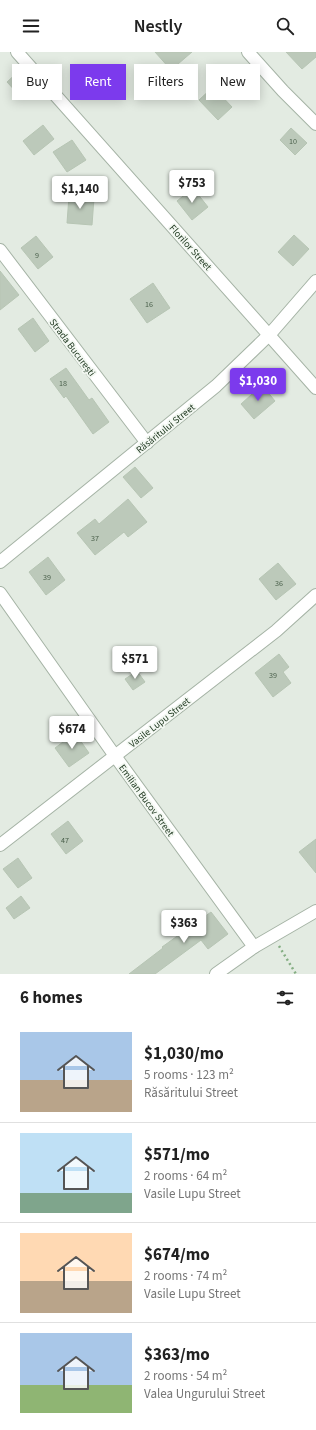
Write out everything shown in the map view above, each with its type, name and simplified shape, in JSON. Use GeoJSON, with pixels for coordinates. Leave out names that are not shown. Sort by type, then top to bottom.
{"type":"FeatureCollection","features":[{"type":"Feature","properties":{"kind":"street","name":"Florilor Street"},"geometry":{"type":"LineString","coordinates":[[17,52],[270,334],[316,388]]}},
{"type":"Feature","properties":{"kind":"street"},"geometry":{"type":"LineString","coordinates":[[248,52],[283,91],[316,124]]}},
{"type":"Feature","properties":{"kind":"street","name":"Strada București"},"geometry":{"type":"LineString","coordinates":[[0,250],[147,443]]}},
{"type":"Feature","properties":{"kind":"street","name":"Răsăritului Street"},"geometry":{"type":"LineString","coordinates":[[0,562],[216,386],[270,334],[316,280]]}},
{"type":"Feature","properties":{"kind":"street","name":"Emilian Bucov Street"},"geometry":{"type":"LineString","coordinates":[[0,593],[115,756],[254,947]]}},
{"type":"Feature","properties":{"kind":"street","name":"Vasile Lupu Street"},"geometry":{"type":"LineString","coordinates":[[0,845],[276,631],[316,595]]}},
{"type":"Feature","properties":{"kind":"street"},"geometry":{"type":"LineString","coordinates":[[216,974],[254,947],[316,911]]}},
{"type":"Feature","properties":{"kind":"path"},"geometry":{"type":"LineString","coordinates":[[273,936],[296,974]]}},
{"type":"Feature","properties":{"kind":"building"},"geometry":{"type":"Polygon","coordinates":[[[155,52],[192,52],[178,64],[166,64],[155,52]]]}},
{"type":"Feature","properties":{"kind":"building"},"geometry":{"type":"Polygon","coordinates":[[[286,52],[316,52],[316,57],[302,69],[286,52]]]}},
{"type":"Feature","properties":{"kind":"building"},"geometry":{"type":"Polygon","coordinates":[[[12,77],[12,87],[7,82],[12,77]]]}},
{"type":"Feature","properties":{"kind":"building"},"geometry":{"type":"Polygon","coordinates":[[[206,94],[206,100],[225,100],[232,107],[218,120],[199,100],[206,94]]]}},
{"type":"Feature","properties":{"kind":"building"},"geometry":{"type":"Polygon","coordinates":[[[43,125],[54,139],[34,155],[23,141],[43,125]]]}},
{"type":"Feature","properties":{"kind":"building"},"geometry":{"type":"Polygon","coordinates":[[[291,128],[307,143],[295,155],[280,140],[291,128]]]}},
{"type":"Feature","properties":{"kind":"building"},"geometry":{"type":"Polygon","coordinates":[[[72,140],[86,160],[67,172],[53,152],[72,140]]]}},
{"type":"Feature","properties":{"kind":"building"},"geometry":{"type":"Polygon","coordinates":[[[193,188],[208,207],[192,220],[177,201],[193,188]]]}},
{"type":"Feature","properties":{"kind":"building"},"geometry":{"type":"Polygon","coordinates":[[[69,196],[94,198],[92,225],[67,223],[69,196]]]}},
{"type":"Feature","properties":{"kind":"building"},"geometry":{"type":"Polygon","coordinates":[[[294,235],[309,249],[293,266],[278,252],[294,235]]]}},
{"type":"Feature","properties":{"kind":"building"},"geometry":{"type":"Polygon","coordinates":[[[36,236],[53,257],[38,269],[21,248],[36,236]]]}},
{"type":"Feature","properties":{"kind":"building"},"geometry":{"type":"Polygon","coordinates":[[[0,271],[19,295],[0,310],[0,271]]]}},
{"type":"Feature","properties":{"kind":"building"},"geometry":{"type":"Polygon","coordinates":[[[153,283],[170,308],[147,323],[130,299],[153,283]]]}},
{"type":"Feature","properties":{"kind":"building"},"geometry":{"type":"Polygon","coordinates":[[[33,318],[49,341],[35,352],[18,329],[33,318]]]}},
{"type":"Feature","properties":{"kind":"building"},"geometry":{"type":"Polygon","coordinates":[[[66,368],[89,400],[92,398],[109,422],[93,434],[66,396],[64,398],[50,379],[66,368]]]}},
{"type":"Feature","properties":{"kind":"building"},"geometry":{"type":"Polygon","coordinates":[[[262,385],[275,401],[254,419],[241,404],[262,385]]]}},
{"type":"Feature","properties":{"kind":"building"},"geometry":{"type":"Polygon","coordinates":[[[135,467],[153,488],[141,498],[123,477],[135,467]]]}},
{"type":"Feature","properties":{"kind":"building"},"geometry":{"type":"Polygon","coordinates":[[[128,499],[147,522],[128,537],[124,532],[95,555],[77,533],[95,519],[99,524],[128,499]]]}},
{"type":"Feature","properties":{"kind":"building"},"geometry":{"type":"Polygon","coordinates":[[[48,557],[65,580],[46,595],[29,572],[48,557]]]}},
{"type":"Feature","properties":{"kind":"building"},"geometry":{"type":"Polygon","coordinates":[[[278,563],[296,584],[276,600],[259,579],[278,563]]]}},
{"type":"Feature","properties":{"kind":"building"},"geometry":{"type":"Polygon","coordinates":[[[279,654],[289,667],[283,672],[291,683],[273,697],[255,673],[279,654]]]}},
{"type":"Feature","properties":{"kind":"building"},"geometry":{"type":"Polygon","coordinates":[[[137,671],[145,682],[133,690],[125,679],[137,671]]]}},
{"type":"Feature","properties":{"kind":"building"},"geometry":{"type":"Polygon","coordinates":[[[75,733],[89,753],[69,767],[55,748],[75,733]]]}},
{"type":"Feature","properties":{"kind":"building"},"geometry":{"type":"Polygon","coordinates":[[[68,821],[83,841],[66,854],[51,834],[68,821]]]}},
{"type":"Feature","properties":{"kind":"building"},"geometry":{"type":"Polygon","coordinates":[[[316,839],[316,873],[299,852],[316,839]]]}},
{"type":"Feature","properties":{"kind":"building"},"geometry":{"type":"Polygon","coordinates":[[[18,858],[32,878],[18,888],[3,869],[18,858]]]}},
{"type":"Feature","properties":{"kind":"building"},"geometry":{"type":"Polygon","coordinates":[[[21,896],[30,908],[14,919],[6,908],[21,896]]]}},
{"type":"Feature","properties":{"kind":"building"},"geometry":{"type":"Polygon","coordinates":[[[211,912],[228,934],[208,949],[201,940],[155,974],[129,974],[163,948],[162,947],[211,912]]]}}]}
